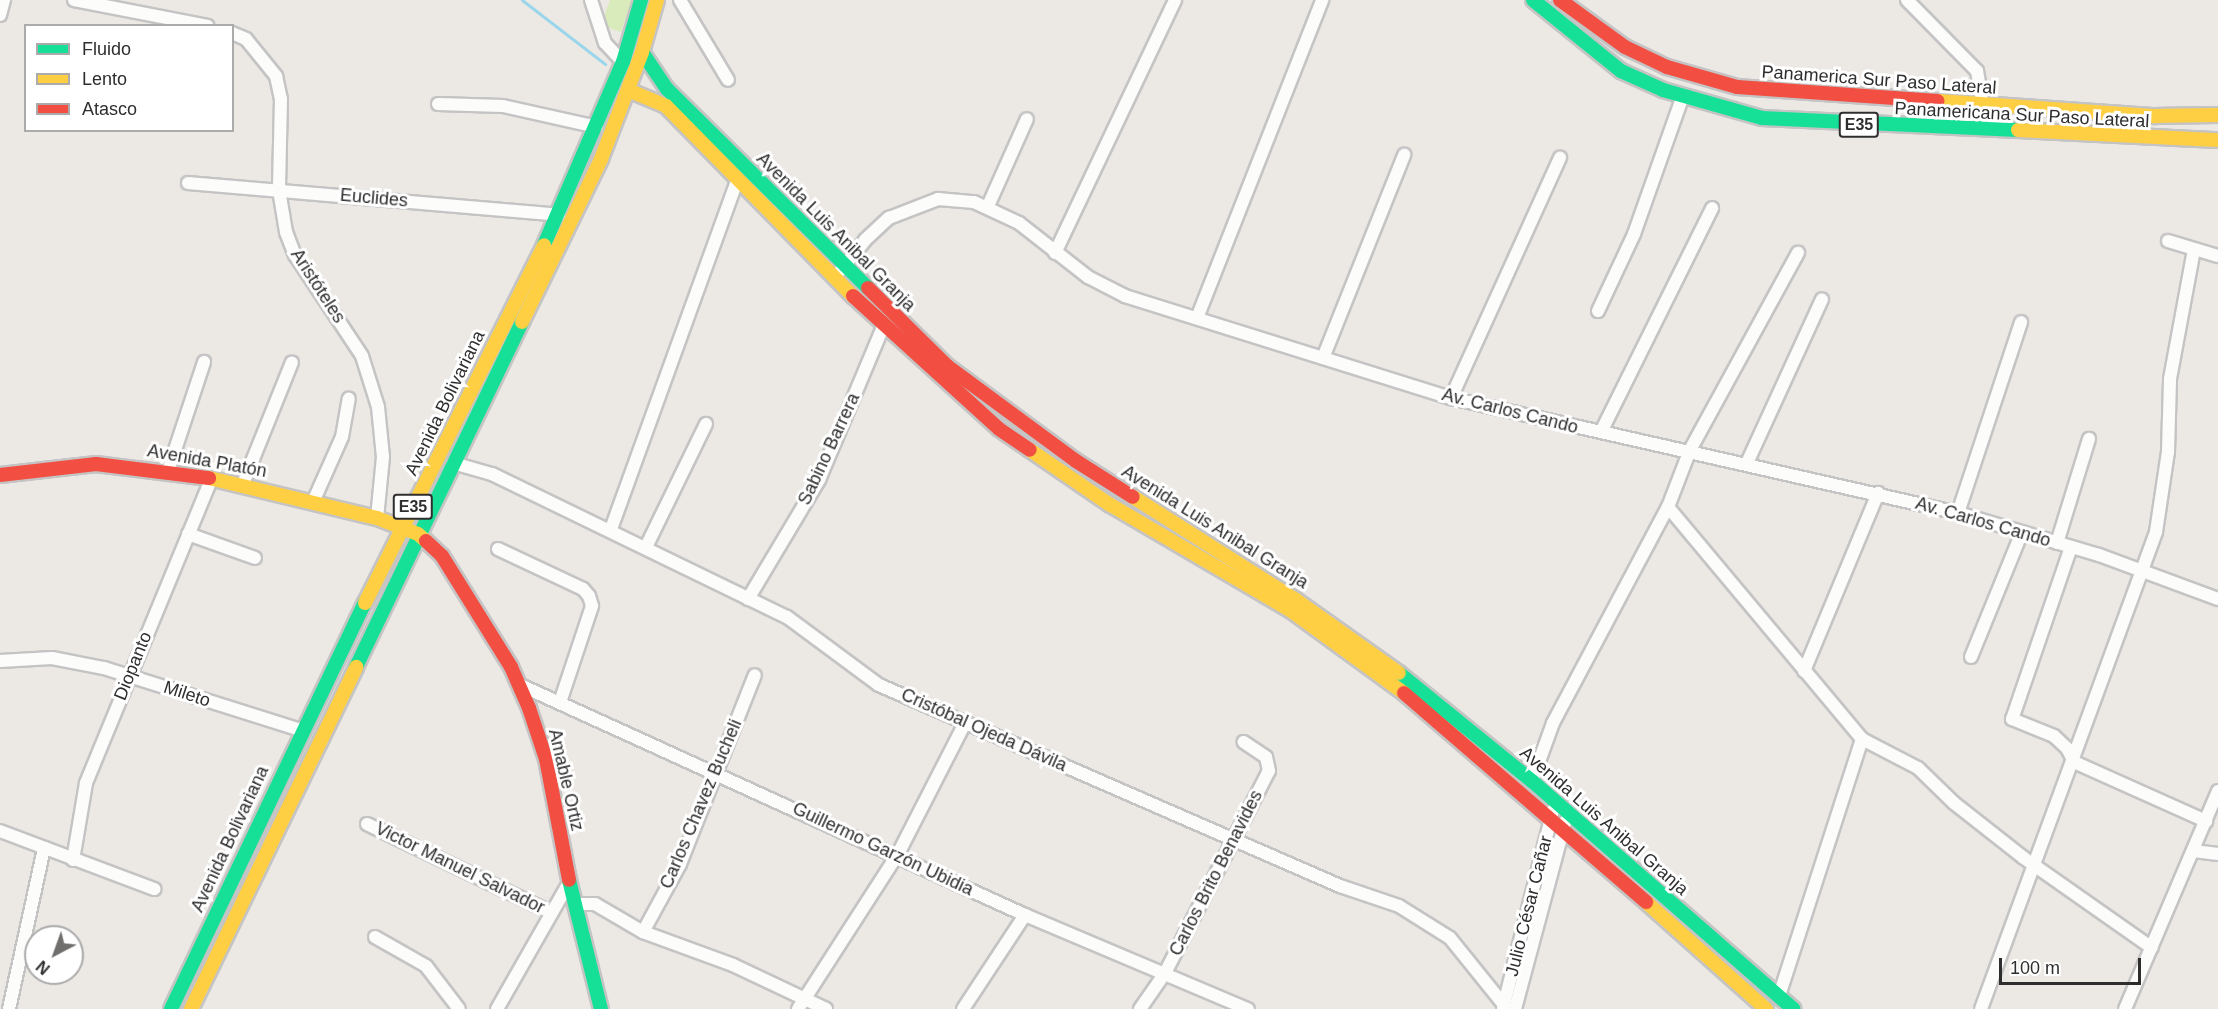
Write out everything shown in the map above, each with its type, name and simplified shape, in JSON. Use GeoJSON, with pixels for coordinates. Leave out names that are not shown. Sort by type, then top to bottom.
{"type":"FeatureCollection","features":[{"type":"Feature","properties":{"kind":"main road","name":"Avenida Bolivariana"},"geometry":{"type":"LineString","coordinates":[[171,1009],[301,730],[559,215],[623,62],[642,0]]}},
{"type":"Feature","properties":{"kind":"main road","name":"Avenida Bolivariana"},"geometry":{"type":"LineString","coordinates":[[191,1009],[418,534],[561,245],[628,90],[657,0]]}},
{"type":"Feature","properties":{"kind":"main road","name":"Panamericana Sur Paso Lateral"},"geometry":{"type":"LineString","coordinates":[[1533,0],[1588,48],[1621,71],[1683,96],[1762,118],[1810,123],[2218,140]]}},
{"type":"Feature","properties":{"kind":"main road","name":"Panamerica Sur Paso Lateral"},"geometry":{"type":"LineString","coordinates":[[1560,0],[1625,46],[1667,67],[1737,87],[1983,106],[2156,116],[2218,115]]}},
{"type":"Feature","properties":{"kind":"main road","name":"Avenida Luis Anibal Granja"},"geometry":{"type":"LineString","coordinates":[[642,52],[667,89],[846,264],[946,366],[1076,461],[1315,613],[1390,666],[1555,802],[1566,820],[1766,1009]]}},
{"type":"Feature","properties":{"kind":"main road","name":"Avenida Luis Anibal Granja"},"geometry":{"type":"LineString","coordinates":[[628,90],[645,94],[666,106],[883,327],[999,429],[1066,477],[1290,610],[1383,675],[1551,816],[1566,820],[1793,1009]]}},
{"type":"Feature","properties":{"kind":"main road","name":"Avenida Platón"},"geometry":{"type":"LineString","coordinates":[[0,475],[96,464],[168,471],[243,484],[377,518],[403,528]]}},
{"type":"Feature","properties":{"kind":"main road","name":"Amable Ortiz"},"geometry":{"type":"LineString","coordinates":[[403,528],[418,534],[442,556],[520,685],[546,759],[569,883],[601,1009]]}},
{"type":"Feature","properties":{"kind":"street"},"geometry":{"type":"LineString","coordinates":[[0,15],[4,0]]}},
{"type":"Feature","properties":{"kind":"street"},"geometry":{"type":"LineString","coordinates":[[74,0],[198,24]]}},
{"type":"Feature","properties":{"kind":"street"},"geometry":{"type":"LineString","coordinates":[[591,0],[605,43],[623,62]]}},
{"type":"Feature","properties":{"kind":"street"},"geometry":{"type":"LineString","coordinates":[[680,0],[728,80]]}},
{"type":"Feature","properties":{"kind":"street"},"geometry":{"type":"LineString","coordinates":[[1055,253],[1174,0]]}},
{"type":"Feature","properties":{"kind":"street"},"geometry":{"type":"LineString","coordinates":[[1197,318],[1322,0]]}},
{"type":"Feature","properties":{"kind":"street"},"geometry":{"type":"LineString","coordinates":[[1907,0],[1977,71],[1983,106]]}},
{"type":"Feature","properties":{"kind":"street","name":"Aristóteles"},"geometry":{"type":"LineString","coordinates":[[234,34],[246,39],[276,76],[281,99],[279,190],[295,255],[362,356],[378,407],[383,457],[377,518]]}},
{"type":"Feature","properties":{"kind":"street"},"geometry":{"type":"LineString","coordinates":[[1598,311],[1634,234],[1683,96]]}},
{"type":"Feature","properties":{"kind":"street"},"geometry":{"type":"LineString","coordinates":[[438,104],[503,106],[597,127]]}},
{"type":"Feature","properties":{"kind":"street"},"geometry":{"type":"LineString","coordinates":[[988,206],[1027,119]]}},
{"type":"Feature","properties":{"kind":"street"},"geometry":{"type":"LineString","coordinates":[[1323,358],[1404,155]]}},
{"type":"Feature","properties":{"kind":"street"},"geometry":{"type":"LineString","coordinates":[[1451,398],[1560,158]]}},
{"type":"Feature","properties":{"kind":"street"},"geometry":{"type":"LineString","coordinates":[[611,529],[738,179]]}},
{"type":"Feature","properties":{"kind":"street","name":"Euclides"},"geometry":{"type":"LineString","coordinates":[[188,183],[559,215]]}},
{"type":"Feature","properties":{"kind":"street","name":"Av. Carlos Cando"},"geometry":{"type":"LineString","coordinates":[[835,278],[865,240],[889,218],[922,203],[955,198],[988,206],[1019,223],[1055,253],[1105,287],[1197,318],[1451,398],[1690,450],[1958,513],[2071,547],[2218,599]]}},
{"type":"Feature","properties":{"kind":"street"},"geometry":{"type":"LineString","coordinates":[[1600,432],[1712,208]]}},
{"type":"Feature","properties":{"kind":"street"},"geometry":{"type":"LineString","coordinates":[[2168,241],[2218,256]]}},
{"type":"Feature","properties":{"kind":"street"},"geometry":{"type":"LineString","coordinates":[[1981,1009],[2033,864],[2074,762],[2143,574],[2156,532],[2168,452],[2170,379],[2194,249]]}},
{"type":"Feature","properties":{"kind":"street"},"geometry":{"type":"LineString","coordinates":[[1532,782],[1553,723],[1668,507],[1690,450],[1798,253]]}},
{"type":"Feature","properties":{"kind":"street"},"geometry":{"type":"LineString","coordinates":[[1747,463],[1822,299]]}},
{"type":"Feature","properties":{"kind":"street"},"geometry":{"type":"LineString","coordinates":[[1958,513],[2021,322]]}},
{"type":"Feature","properties":{"kind":"street","name":"Sabino Barrera"},"geometry":{"type":"LineString","coordinates":[[748,599],[819,480],[883,327]]}},
{"type":"Feature","properties":{"kind":"street"},"geometry":{"type":"LineString","coordinates":[[168,471],[204,362]]}},
{"type":"Feature","properties":{"kind":"street"},"geometry":{"type":"LineString","coordinates":[[243,484],[292,362]]}},
{"type":"Feature","properties":{"kind":"street"},"geometry":{"type":"LineString","coordinates":[[313,502],[342,437],[349,399]]}},
{"type":"Feature","properties":{"kind":"street"},"geometry":{"type":"LineString","coordinates":[[646,547],[706,424]]}},
{"type":"Feature","properties":{"kind":"street"},"geometry":{"type":"LineString","coordinates":[[2057,543],[2089,439]]}},
{"type":"Feature","properties":{"kind":"street","name":"Cristóbal Ojeda Dávila"},"geometry":{"type":"LineString","coordinates":[[453,463],[492,474],[611,529],[787,617],[879,685],[1340,886],[1399,906],[1437,926],[1507,1008]]}},
{"type":"Feature","properties":{"kind":"street","name":"Diopanto"},"geometry":{"type":"LineString","coordinates":[[73,860],[86,783],[128,675],[212,478]]}},
{"type":"Feature","properties":{"kind":"street"},"geometry":{"type":"LineString","coordinates":[[1804,671],[1878,493]]}},
{"type":"Feature","properties":{"kind":"street"},"geometry":{"type":"LineString","coordinates":[[1668,507],[1862,739],[1918,768],[1954,803],[2033,864],[2152,948]]}},
{"type":"Feature","properties":{"kind":"street"},"geometry":{"type":"LineString","coordinates":[[1971,657],[2022,532]]}},
{"type":"Feature","properties":{"kind":"street"},"geometry":{"type":"LineString","coordinates":[[188,534],[255,558]]}},
{"type":"Feature","properties":{"kind":"street"},"geometry":{"type":"LineString","coordinates":[[2071,547],[2011,714],[2012,719],[2054,736],[2067,748],[2074,762],[2206,821]]}},
{"type":"Feature","properties":{"kind":"street"},"geometry":{"type":"LineString","coordinates":[[498,549],[583,589],[589,596],[592,606],[560,702]]}},
{"type":"Feature","properties":{"kind":"street","name":"Mileto"},"geometry":{"type":"LineString","coordinates":[[0,661],[52,658],[128,675],[301,730]]}},
{"type":"Feature","properties":{"kind":"street","name":"Carlos Chavez Bucheli"},"geometry":{"type":"LineString","coordinates":[[643,932],[680,864],[755,675]]}},
{"type":"Feature","properties":{"kind":"street","name":"Guillermo Garzón Ubidia"},"geometry":{"type":"LineString","coordinates":[[520,685],[898,854],[1025,915],[1248,1009]]}},
{"type":"Feature","properties":{"kind":"street"},"geometry":{"type":"LineString","coordinates":[[801,1004],[898,854],[966,721]]}},
{"type":"Feature","properties":{"kind":"street"},"geometry":{"type":"LineString","coordinates":[[1779,996],[1862,739]]}},
{"type":"Feature","properties":{"kind":"street","name":"Carlos Brito Benavides"},"geometry":{"type":"LineString","coordinates":[[1140,1009],[1165,973],[1269,771],[1266,757],[1244,742]]}},
{"type":"Feature","properties":{"kind":"street"},"geometry":{"type":"LineString","coordinates":[[2125,1009],[2218,791]]}},
{"type":"Feature","properties":{"kind":"street","name":"Julio César Cañar"},"geometry":{"type":"LineString","coordinates":[[1507,1008],[1555,802]]}},
{"type":"Feature","properties":{"kind":"street","name":"Julio César Cañar"},"geometry":{"type":"LineString","coordinates":[[1507,1008],[1566,820]]}},
{"type":"Feature","properties":{"kind":"street","name":"Victor Manuel Salvador"},"geometry":{"type":"LineString","coordinates":[[367,824],[552,913]]}},
{"type":"Feature","properties":{"kind":"street"},"geometry":{"type":"LineString","coordinates":[[0,831],[154,889]]}},
{"type":"Feature","properties":{"kind":"street"},"geometry":{"type":"LineString","coordinates":[[9,1009],[44,848]]}},
{"type":"Feature","properties":{"kind":"street"},"geometry":{"type":"LineString","coordinates":[[2194,850],[2218,854]]}},
{"type":"Feature","properties":{"kind":"street"},"geometry":{"type":"LineString","coordinates":[[497,1009],[569,883]]}},
{"type":"Feature","properties":{"kind":"street"},"geometry":{"type":"LineString","coordinates":[[574,904],[595,904],[643,932],[733,965],[801,1004],[826,1009]]}},
{"type":"Feature","properties":{"kind":"street"},"geometry":{"type":"LineString","coordinates":[[963,1009],[1025,915]]}},
{"type":"Feature","properties":{"kind":"street"},"geometry":{"type":"LineString","coordinates":[[375,937],[426,966],[459,1009]]}},
{"type":"Feature","properties":{"kind":"green space"},"geometry":{"type":"Polygon","coordinates":[[[610,0],[632,0],[621,32],[601,25],[610,0]]]}},
{"type":"Feature","properties":{"kind":"waterway"},"geometry":{"type":"LineString","coordinates":[[522,0],[605,64]]}},
{"type":"Feature","properties":{"kind":"traffic: fast"},"geometry":{"type":"LineString","coordinates":[[544,245],[623,62],[641,0]]}},
{"type":"Feature","properties":{"kind":"traffic: fast"},"geometry":{"type":"LineString","coordinates":[[1533,0],[1621,71],[1663,90],[1762,118],[2018,130]]}},
{"type":"Feature","properties":{"kind":"traffic: fast"},"geometry":{"type":"LineString","coordinates":[[642,52],[667,89],[868,288]]}},
{"type":"Feature","properties":{"kind":"traffic: fast"},"geometry":{"type":"LineString","coordinates":[[356,667],[522,322]]}},
{"type":"Feature","properties":{"kind":"traffic: fast"},"geometry":{"type":"LineString","coordinates":[[171,1009],[365,603]]}},
{"type":"Feature","properties":{"kind":"traffic: fast"},"geometry":{"type":"LineString","coordinates":[[1399,673],[1532,781],[1793,1009]]}},
{"type":"Feature","properties":{"kind":"traffic: fast"},"geometry":{"type":"LineString","coordinates":[[569,880],[601,1009]]}},
{"type":"Feature","properties":{"kind":"traffic: slow"},"geometry":{"type":"LineString","coordinates":[[522,322],[601,159],[642,52],[657,0]]}},
{"type":"Feature","properties":{"kind":"traffic: slow"},"geometry":{"type":"LineString","coordinates":[[628,90],[666,106],[853,296]]}},
{"type":"Feature","properties":{"kind":"traffic: slow"},"geometry":{"type":"LineString","coordinates":[[1938,101],[2155,116],[2218,115]]}},
{"type":"Feature","properties":{"kind":"traffic: slow"},"geometry":{"type":"LineString","coordinates":[[2018,130],[2218,140]]}},
{"type":"Feature","properties":{"kind":"traffic: slow"},"geometry":{"type":"LineString","coordinates":[[365,603],[544,245]]}},
{"type":"Feature","properties":{"kind":"traffic: slow"},"geometry":{"type":"LineString","coordinates":[[1030,450],[1109,504],[1290,610],[1404,693]]}},
{"type":"Feature","properties":{"kind":"traffic: slow"},"geometry":{"type":"LineString","coordinates":[[209,478],[377,518],[418,534],[426,541]]}},
{"type":"Feature","properties":{"kind":"traffic: slow"},"geometry":{"type":"LineString","coordinates":[[1133,497],[1296,600],[1399,673]]}},
{"type":"Feature","properties":{"kind":"traffic: slow"},"geometry":{"type":"LineString","coordinates":[[191,1009],[356,667]]}},
{"type":"Feature","properties":{"kind":"traffic: slow"},"geometry":{"type":"LineString","coordinates":[[1646,902],[1766,1009]]}},
{"type":"Feature","properties":{"kind":"traffic: jam"},"geometry":{"type":"LineString","coordinates":[[1560,0],[1625,47],[1667,67],[1737,87],[1938,101]]}},
{"type":"Feature","properties":{"kind":"traffic: jam"},"geometry":{"type":"LineString","coordinates":[[868,288],[947,366],[1076,461],[1133,497]]}},
{"type":"Feature","properties":{"kind":"traffic: jam"},"geometry":{"type":"LineString","coordinates":[[853,296],[999,429],[1030,450]]}},
{"type":"Feature","properties":{"kind":"traffic: jam"},"geometry":{"type":"LineString","coordinates":[[0,475],[96,464],[209,478]]}},
{"type":"Feature","properties":{"kind":"traffic: jam"},"geometry":{"type":"LineString","coordinates":[[426,541],[442,556],[511,667],[529,708],[546,759],[569,880]]}},
{"type":"Feature","properties":{"kind":"traffic: jam"},"geometry":{"type":"LineString","coordinates":[[1404,693],[1646,902]]}}]}
